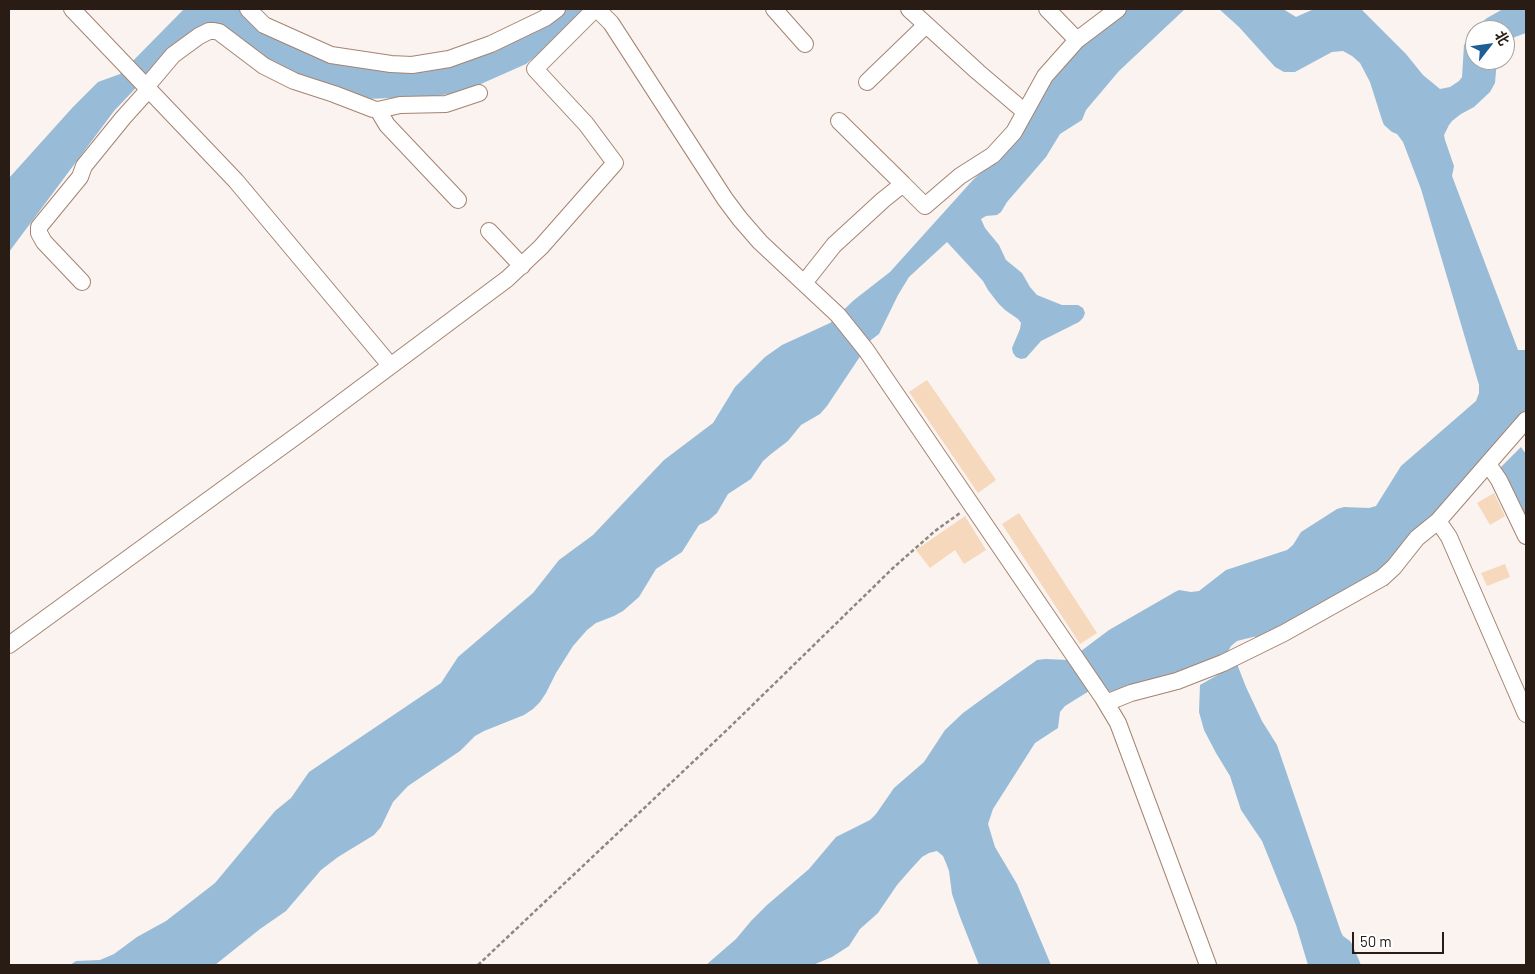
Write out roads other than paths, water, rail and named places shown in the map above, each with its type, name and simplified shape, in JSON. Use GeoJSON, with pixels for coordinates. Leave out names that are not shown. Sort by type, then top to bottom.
{"type":"FeatureCollection","features":[{"type":"Feature","properties":{"kind":"street"},"geometry":{"type":"LineString","coordinates":[[72,9],[236,181],[390,365]]}},
{"type":"Feature","properties":{"kind":"street"},"geometry":{"type":"LineString","coordinates":[[248,9],[264,25],[331,55],[391,64],[412,65],[449,59],[491,44],[545,18],[557,9]]}},
{"type":"Feature","properties":{"kind":"street"},"geometry":{"type":"LineString","coordinates":[[9,646],[306,429],[507,279],[541,247],[615,163],[586,124],[534,70],[596,9],[611,23],[725,199],[740,219],[760,242],[838,315],[866,350],[1105,701],[1118,723],[1208,965]]}},
{"type":"Feature","properties":{"kind":"street"},"geometry":{"type":"LineString","coordinates":[[774,9],[805,44]]}},
{"type":"Feature","properties":{"kind":"street"},"geometry":{"type":"LineString","coordinates":[[909,9],[1025,112]]}},
{"type":"Feature","properties":{"kind":"street"},"geometry":{"type":"LineString","coordinates":[[1047,9],[1077,40]]}},
{"type":"Feature","properties":{"kind":"street"},"geometry":{"type":"LineString","coordinates":[[839,121],[925,206],[960,176],[993,155],[1014,132],[1045,76],[1077,40],[1118,9]]}},
{"type":"Feature","properties":{"kind":"street"},"geometry":{"type":"LineString","coordinates":[[867,82],[926,25]]}},
{"type":"Feature","properties":{"kind":"street"},"geometry":{"type":"LineString","coordinates":[[82,282],[44,242],[39,233],[39,227],[80,177],[84,166],[173,55],[209,31],[219,32],[264,66],[294,81],[378,110],[400,105],[446,104],[479,93]]}},
{"type":"Feature","properties":{"kind":"street"},"geometry":{"type":"LineString","coordinates":[[378,110],[387,125],[458,200]]}},
{"type":"Feature","properties":{"kind":"street"},"geometry":{"type":"LineString","coordinates":[[804,283],[834,245],[903,184]]}},
{"type":"Feature","properties":{"kind":"street"},"geometry":{"type":"LineString","coordinates":[[489,231],[522,266]]}},
{"type":"Feature","properties":{"kind":"street"},"geometry":{"type":"LineString","coordinates":[[1105,701],[1131,692],[1177,681],[1254,649],[1382,578],[1394,567],[1417,538],[1438,521],[1488,464],[1524,429]]}},
{"type":"Feature","properties":{"kind":"street"},"geometry":{"type":"LineString","coordinates":[[1488,464],[1499,480],[1526,536]]}},
{"type":"Feature","properties":{"kind":"street"},"geometry":{"type":"LineString","coordinates":[[1438,521],[1449,537],[1526,714]]}},
{"type":"Feature","properties":{"kind":"water"},"geometry":{"type":"Polygon","coordinates":[[[184,9],[244,9],[266,30],[407,67],[562,9],[586,9],[546,48],[526,64],[465,91],[437,96],[367,99],[313,83],[274,63],[220,26],[170,52],[114,111],[9,252],[9,178],[98,82],[120,74],[184,9]]]}},
{"type":"Feature","properties":{"kind":"water"},"geometry":{"type":"Polygon","coordinates":[[[1128,9],[1185,9],[1119,71],[1086,110],[1082,120],[1060,134],[1046,157],[1007,202],[1001,212],[997,215],[986,216],[981,219],[985,228],[999,245],[1006,260],[1022,273],[1037,295],[1062,305],[1078,305],[1083,308],[1085,313],[1079,322],[1041,341],[1026,358],[1016,357],[1012,348],[1021,323],[998,303],[983,281],[947,242],[909,277],[879,334],[871,340],[820,414],[801,425],[788,441],[763,461],[751,479],[728,494],[717,513],[699,525],[682,552],[656,569],[639,597],[623,611],[596,623],[587,630],[573,646],[546,693],[533,709],[524,715],[475,736],[460,751],[408,786],[393,802],[381,827],[374,835],[321,870],[286,911],[215,965],[70,965],[76,961],[100,960],[114,954],[137,937],[166,921],[215,883],[275,811],[291,798],[309,772],[441,683],[458,657],[533,593],[559,560],[593,535],[664,460],[713,423],[735,387],[765,357],[782,345],[830,323],[854,300],[890,272],[972,181],[1010,143],[1054,71],[1090,34],[1128,9]]]}},
{"type":"Feature","properties":{"kind":"water"},"geometry":{"type":"Polygon","coordinates":[[[1219,9],[1283,9],[1296,17],[1314,9],[1361,9],[1406,54],[1423,75],[1440,89],[1450,87],[1462,77],[1465,43],[1465,70],[1496,70],[1495,83],[1490,92],[1474,107],[1452,121],[1444,135],[1454,166],[1452,176],[1518,350],[1526,350],[1526,413],[1390,567],[1269,636],[1237,641],[1227,653],[1191,671],[1109,692],[1102,683],[1065,706],[1060,712],[1058,728],[1035,743],[993,809],[988,824],[995,847],[1017,884],[1051,965],[979,965],[952,894],[949,871],[943,856],[937,851],[922,857],[897,885],[878,913],[860,929],[849,946],[832,957],[813,965],[706,965],[736,939],[767,905],[809,869],[836,837],[870,820],[894,788],[924,762],[945,730],[963,713],[1037,660],[1069,660],[1109,630],[1175,592],[1179,590],[1199,591],[1226,570],[1287,550],[1293,545],[1301,532],[1337,509],[1376,506],[1401,466],[1476,401],[1479,385],[1421,189],[1403,142],[1397,134],[1384,125],[1370,82],[1360,63],[1343,51],[1332,52],[1295,72],[1284,72],[1275,67],[1239,27],[1219,9]]]}},
{"type":"Feature","properties":{"kind":"water"},"geometry":{"type":"Polygon","coordinates":[[[1503,9],[1526,9],[1526,33],[1515,37],[1515,20],[1485,20],[1503,9]]]}},
{"type":"Feature","properties":{"kind":"water"},"geometry":{"type":"Polygon","coordinates":[[[1521,447],[1526,454],[1526,527],[1498,470],[1521,447]]]}},
{"type":"Feature","properties":{"kind":"water"},"geometry":{"type":"Polygon","coordinates":[[[1237,664],[1262,721],[1277,745],[1341,932],[1352,944],[1361,965],[1308,965],[1296,925],[1262,841],[1241,810],[1230,776],[1204,730],[1199,712],[1200,685],[1237,664]]]}}]}
